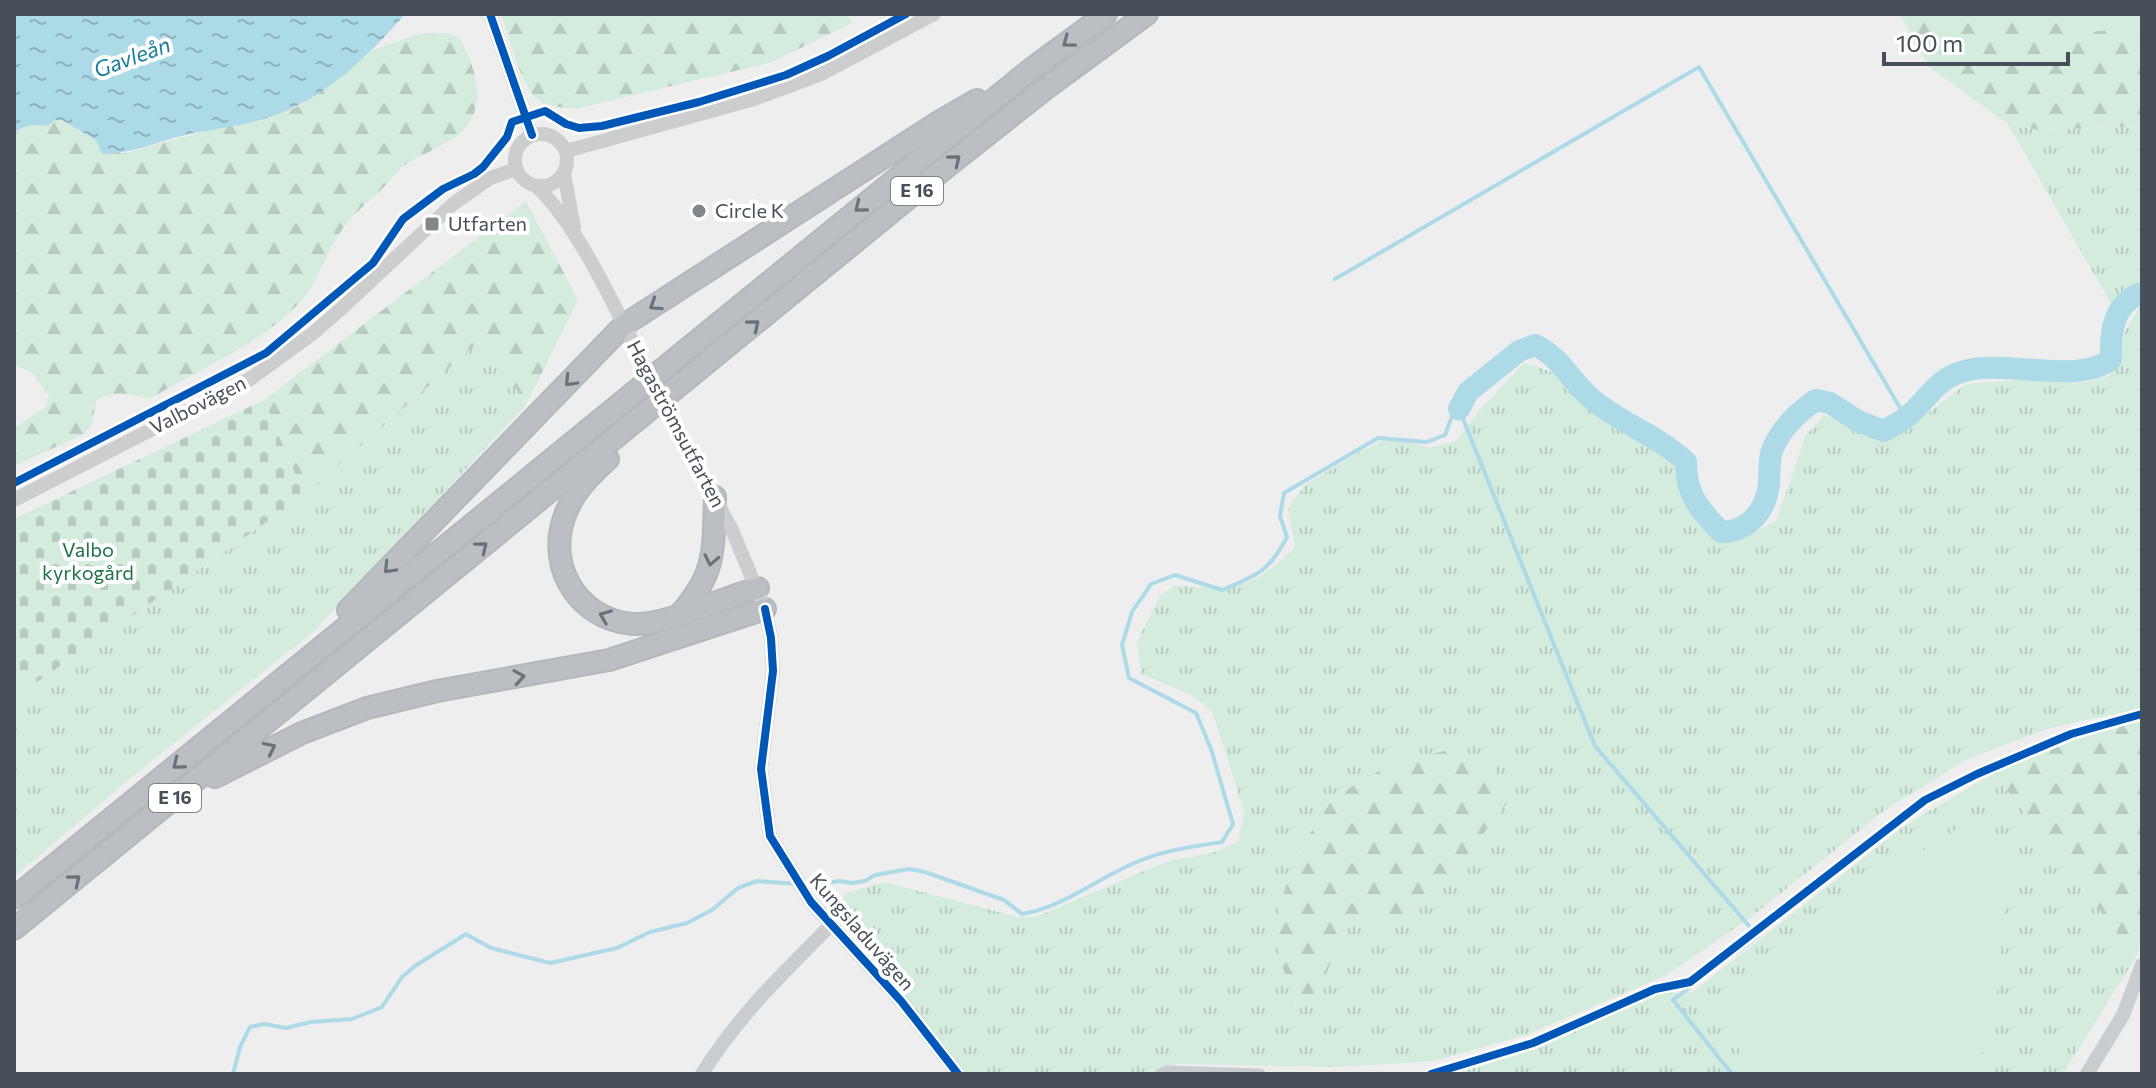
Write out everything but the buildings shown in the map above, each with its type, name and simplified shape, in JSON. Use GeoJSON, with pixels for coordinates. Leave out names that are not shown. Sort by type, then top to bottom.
{"type":"FeatureCollection","features":[{"type":"Feature","properties":{"kind":"highway","name":"E 16"},"geometry":{"type":"LineString","coordinates":[[14,898],[1030,70],[1106,14]]}},
{"type":"Feature","properties":{"kind":"highway","name":"E 16"},"geometry":{"type":"LineString","coordinates":[[14,929],[989,133],[1147,14]]}},
{"type":"Feature","properties":{"kind":"highway"},"geometry":{"type":"LineString","coordinates":[[282,679],[624,325],[937,123],[1030,70]]}},
{"type":"Feature","properties":{"kind":"highway"},"geometry":{"type":"LineString","coordinates":[[694,375],[576,493],[564,517],[559,543],[565,577],[584,606],[600,616],[636,624],[655,622],[758,588]]}},
{"type":"Feature","properties":{"kind":"highway"},"geometry":{"type":"LineString","coordinates":[[680,614],[694,598],[711,566],[715,497]]}},
{"type":"Feature","properties":{"kind":"highway"},"geometry":{"type":"LineString","coordinates":[[176,797],[302,733],[367,708],[437,691],[609,660],[765,609]]}},
{"type":"Feature","properties":{"kind":"main road"},"geometry":{"type":"LineString","coordinates":[[516,169],[514,161],[519,145],[532,135],[540,133],[556,138],[566,151],[751,100],[821,74],[934,14]]}},
{"type":"Feature","properties":{"kind":"main road","name":"Hagaströmsutfarten"},"geometry":{"type":"LineString","coordinates":[[566,151],[564,174],[570,213],[579,243]]}},
{"type":"Feature","properties":{"kind":"main road","name":"Hagaströmsutfarten"},"geometry":{"type":"LineString","coordinates":[[516,169],[526,183],[536,186],[559,212],[579,243],[715,497],[765,609]]}},
{"type":"Feature","properties":{"kind":"main road","name":"Valbovägen"},"geometry":{"type":"LineString","coordinates":[[14,500],[250,379],[312,334],[453,204],[490,178],[516,169]]}},
{"type":"Feature","properties":{"kind":"main road"},"geometry":{"type":"LineString","coordinates":[[536,186],[552,184],[564,174]]}},
{"type":"Feature","properties":{"kind":"street"},"geometry":{"type":"LineString","coordinates":[[490,14],[532,135]]}},
{"type":"Feature","properties":{"kind":"street","name":"Kungsladuvägen"},"geometry":{"type":"LineString","coordinates":[[765,609],[773,671],[761,769],[770,836],[811,902],[901,1001],[958,1074]]}},
{"type":"Feature","properties":{"kind":"street"},"geometry":{"type":"LineString","coordinates":[[1431,1074],[1533,1043],[1655,989],[1690,982],[1925,800],[2071,734],[2142,714]]}},
{"type":"Feature","properties":{"kind":"street"},"geometry":{"type":"LineString","coordinates":[[702,1074],[718,1048],[757,999],[831,925]]}},
{"type":"Feature","properties":{"kind":"street"},"geometry":{"type":"LineString","coordinates":[[2087,1074],[2123,1015],[2142,965]]}},
{"type":"Feature","properties":{"kind":"street"},"geometry":{"type":"LineString","coordinates":[[1160,1074],[1167,1071],[1260,1074]]}},
{"type":"Feature","properties":{"kind":"green space"},"geometry":{"type":"Polygon","coordinates":[[[501,14],[847,14],[852,23],[772,62],[570,108],[541,102],[527,87],[501,14]]]}},
{"type":"Feature","properties":{"kind":"green space"},"geometry":{"type":"Polygon","coordinates":[[[1900,14],[2141,14],[2142,126],[2040,130],[2008,124],[1929,67],[1900,14]]]}},
{"type":"Feature","properties":{"kind":"green space"},"geometry":{"type":"Polygon","coordinates":[[[2076,14],[2142,14],[2142,58],[2134,28],[2077,33],[2076,14]]]}},
{"type":"Feature","properties":{"kind":"green space"},"geometry":{"type":"Polygon","coordinates":[[[446,33],[460,38],[472,67],[477,99],[471,120],[448,142],[401,168],[356,214],[335,240],[303,299],[254,340],[148,399],[121,394],[96,401],[92,424],[84,434],[14,466],[14,428],[46,407],[49,397],[32,372],[14,365],[14,133],[26,127],[48,126],[53,121],[62,120],[122,154],[213,129],[268,118],[302,105],[375,49],[419,34],[446,33]]]}},
{"type":"Feature","properties":{"kind":"green space"},"geometry":{"type":"Polygon","coordinates":[[[2008,124],[2040,130],[2142,126],[2142,283],[2129,290],[2114,309],[2008,124]]]}},
{"type":"Feature","properties":{"kind":"green space"},"geometry":{"type":"Polygon","coordinates":[[[526,201],[578,300],[526,405],[484,337],[304,496],[264,400],[526,201]]]}},
{"type":"Feature","properties":{"kind":"green space"},"geometry":{"type":"Polygon","coordinates":[[[2141,305],[2142,708],[2050,728],[1968,759],[1885,810],[1751,917],[1667,975],[1526,1035],[1435,1061],[1338,1067],[1177,1064],[1147,1074],[952,1074],[850,939],[843,894],[884,882],[1018,917],[1036,917],[1165,862],[1212,853],[1238,842],[1244,812],[1213,713],[1192,695],[1141,674],[1137,642],[1160,596],[1175,585],[1227,587],[1266,572],[1295,548],[1288,508],[1305,485],[1391,437],[1430,448],[1457,441],[1477,413],[1524,363],[1552,372],[1585,399],[1672,453],[1693,506],[1717,539],[1748,535],[1776,521],[1806,435],[1824,415],[1861,428],[1900,434],[1966,384],[2028,379],[2084,383],[2108,376],[2121,361],[2124,333],[2141,305]],[[1507,803],[1279,948],[1297,1010],[1319,988],[1352,920],[1379,914],[1407,914],[1446,882],[1507,803]]]}},
{"type":"Feature","properties":{"kind":"green space"},"geometry":{"type":"Polygon","coordinates":[[[484,337],[526,405],[312,633],[138,772],[14,877],[14,698],[304,496],[484,337]]]}},
{"type":"Feature","properties":{"kind":"green space","name":"Valbo kyrkogård"},"geometry":{"type":"Polygon","coordinates":[[[264,400],[304,496],[14,698],[14,519],[264,400]]]}},
{"type":"Feature","properties":{"kind":"green space"},"geometry":{"type":"Polygon","coordinates":[[[2136,707],[2142,707],[2142,938],[2136,957],[1994,773],[2070,742],[2136,707]]]}},
{"type":"Feature","properties":{"kind":"green space"},"geometry":{"type":"Polygon","coordinates":[[[1448,750],[1495,766],[1507,803],[1446,882],[1407,914],[1379,914],[1352,920],[1319,988],[1298,1011],[1280,960],[1279,948],[1279,912],[1293,859],[1334,797],[1391,764],[1448,750]]]}},
{"type":"Feature","properties":{"kind":"green space"},"geometry":{"type":"Polygon","coordinates":[[[1994,773],[2136,957],[2063,1074],[1447,1074],[1543,1045],[1660,993],[1693,992],[1904,826],[1994,773]]]}},
{"type":"Feature","properties":{"kind":"green space"},"geometry":{"type":"Polygon","coordinates":[[[1982,813],[2011,855],[1992,1042],[1964,1074],[1756,1074],[1718,1020],[1848,898],[1982,813]]]}},
{"type":"Feature","properties":{"kind":"water","name":"Gavleån"},"geometry":{"type":"Polygon","coordinates":[[[14,14],[405,14],[344,75],[290,109],[249,123],[185,135],[134,150],[102,154],[96,140],[62,120],[53,121],[48,126],[26,127],[14,133],[14,14]]]}},
{"type":"Feature","properties":{"kind":"waterway"},"geometry":{"type":"LineString","coordinates":[[1335,279],[1699,67],[1906,418]]}},
{"type":"Feature","properties":{"kind":"waterway"},"geometry":{"type":"LineString","coordinates":[[1459,409],[1468,392],[1519,351],[1535,345],[1552,356],[1593,400],[1686,462],[1688,484],[1695,501],[1721,532],[1731,531],[1747,524],[1760,511],[1769,484],[1772,450],[1792,420],[1816,400],[1830,403],[1858,421],[1884,431],[1917,408],[1945,380],[1961,372],[1998,368],[2061,371],[2097,367],[2111,359],[2111,339],[2119,311],[2142,293]]}},
{"type":"Feature","properties":{"kind":"waterway"},"geometry":{"type":"LineString","coordinates":[[805,885],[840,881],[852,883],[909,869],[1004,900],[1022,914],[1064,900],[1152,856],[1222,842],[1233,824],[1211,749],[1196,713],[1129,678],[1122,645],[1132,612],[1151,584],[1175,575],[1222,590],[1253,576],[1268,565],[1287,537],[1280,516],[1284,493],[1378,438],[1427,442],[1445,435],[1459,409],[1595,746],[1749,926]]}},
{"type":"Feature","properties":{"kind":"waterway"},"geometry":{"type":"LineString","coordinates":[[233,1074],[240,1047],[250,1027],[264,1024],[286,1028],[311,1022],[352,1019],[382,1007],[402,977],[466,934],[491,948],[550,963],[617,948],[650,932],[687,923],[712,910],[738,888],[757,881],[797,884]]}},
{"type":"Feature","properties":{"kind":"waterway"},"geometry":{"type":"LineString","coordinates":[[1736,953],[1758,936]]}},
{"type":"Feature","properties":{"kind":"waterway"},"geometry":{"type":"LineString","coordinates":[[1694,984],[1673,1000],[1732,1074]]}},
{"type":"Feature","properties":{"kind":"cycle path"},"geometry":{"type":"LineString","coordinates":[[490,14],[532,135]]}},
{"type":"Feature","properties":{"kind":"cycle path"},"geometry":{"type":"LineString","coordinates":[[14,483],[266,353],[373,263],[403,219],[443,189],[483,167],[507,137],[512,122],[545,111],[579,128],[602,126],[699,102],[786,75],[906,14]]}},
{"type":"Feature","properties":{"kind":"cycle path"},"geometry":{"type":"LineString","coordinates":[[765,609],[773,671],[761,769],[770,836],[811,902],[901,1001],[958,1074]]}},
{"type":"Feature","properties":{"kind":"cycle path"},"geometry":{"type":"LineString","coordinates":[[1431,1074],[1533,1043],[1655,989],[1690,982],[1925,800],[2071,734],[2142,714]]}},
{"type":"Feature","properties":{"kind":"place","name":"Circle K"},"geometry":{"type":"Point","coordinates":[699,211]}},
{"type":"Feature","properties":{"kind":"place","name":"Utfarten"},"geometry":{"type":"Point","coordinates":[432,224]}}]}
